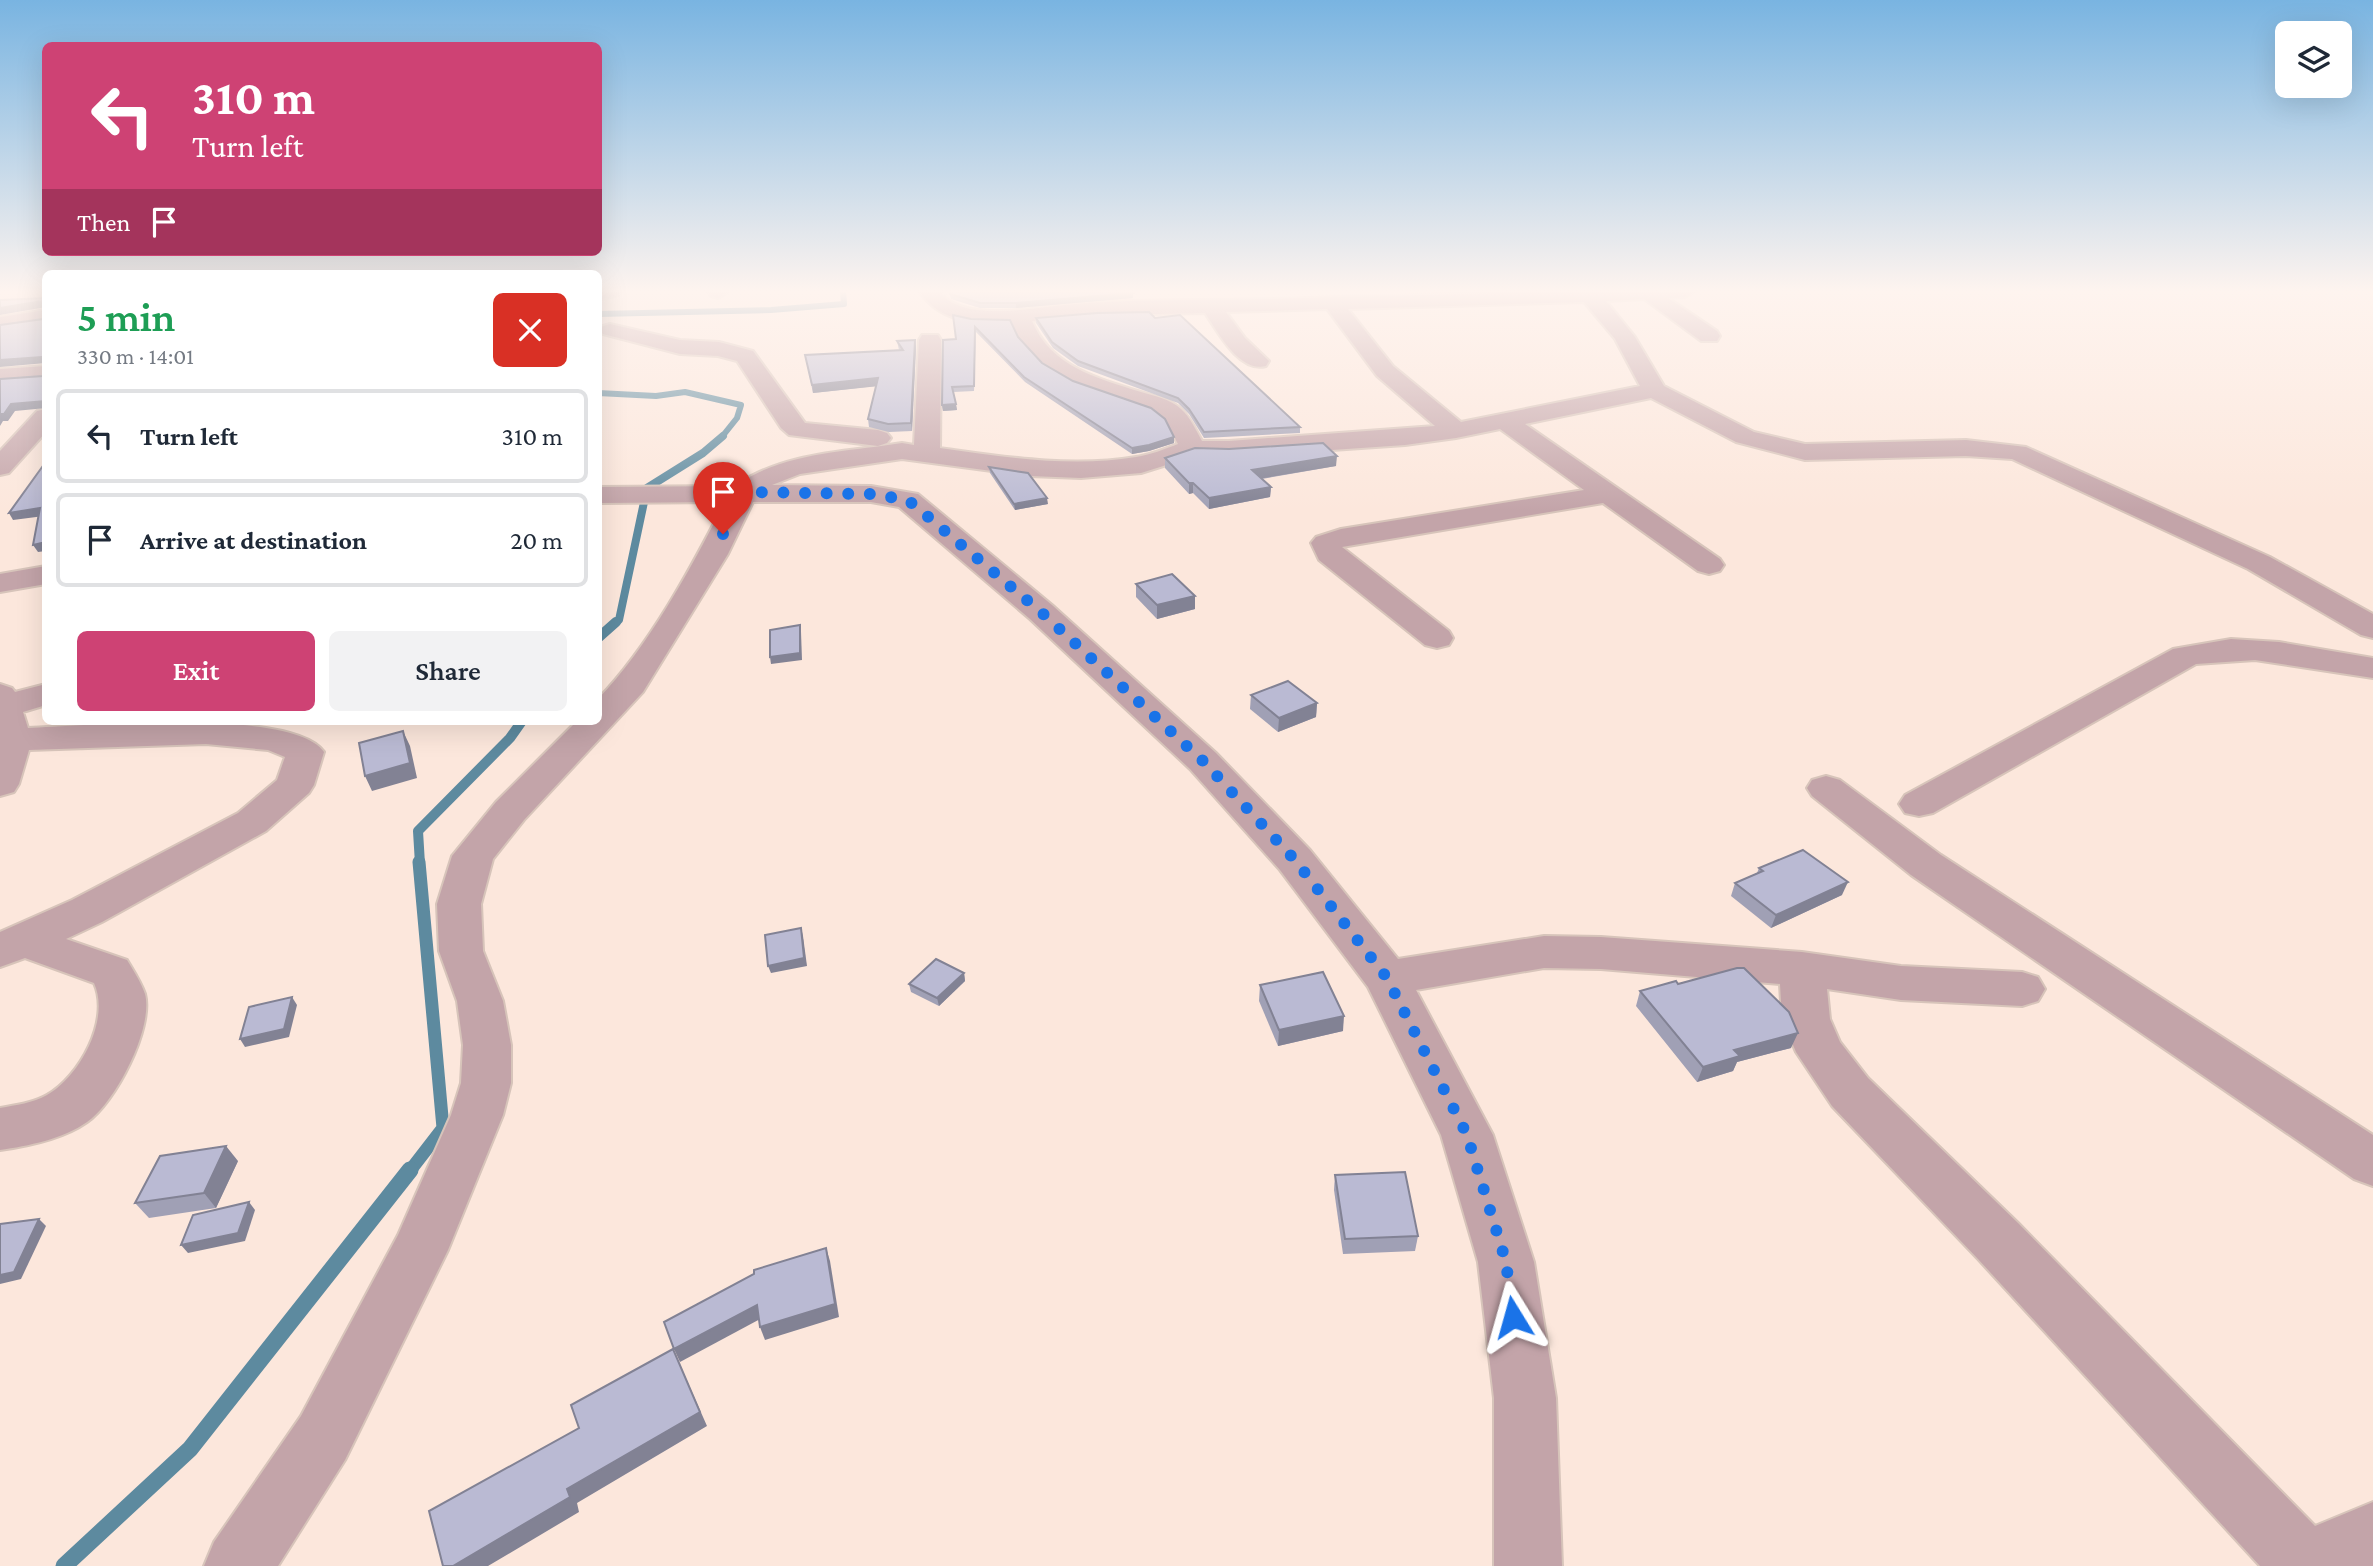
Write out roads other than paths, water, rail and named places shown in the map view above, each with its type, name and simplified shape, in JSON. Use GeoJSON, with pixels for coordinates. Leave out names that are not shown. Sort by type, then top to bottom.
{"type":"FeatureCollection","features":[{"type":"Feature","properties":{"kind":"street"},"geometry":{"type":"LineString","coordinates":[[751,364],[790,423],[798,430],[885,438],[897,441],[914,453]]}},
{"type":"Feature","properties":{"kind":"street"},"geometry":{"type":"LineString","coordinates":[[914,453],[927,364]]}},
{"type":"Feature","properties":{"kind":"street"},"geometry":{"type":"LineString","coordinates":[[1052,364],[1072,378],[1153,403],[1169,411],[1177,419],[1193,448]]}},
{"type":"Feature","properties":{"kind":"street"},"geometry":{"type":"LineString","coordinates":[[1380,364],[1456,431]]}},
{"type":"Feature","properties":{"kind":"street"},"geometry":{"type":"LineString","coordinates":[[1641,364],[1654,390],[1745,437],[1805,452],[1966,448],[2017,452],[2259,563],[2373,628]]}},
{"type":"Feature","properties":{"kind":"street"},"geometry":{"type":"LineString","coordinates":[[0,376],[42,373]]}},
{"type":"Feature","properties":{"kind":"street"},"geometry":{"type":"LineString","coordinates":[[602,716],[631,685],[660,641],[713,554],[744,492],[761,480],[795,467],[914,453],[1030,468],[1081,470],[1141,465],[1193,448],[1229,449],[1456,431],[1654,390]]}},
{"type":"Feature","properties":{"kind":"street"},"geometry":{"type":"LineString","coordinates":[[5,461],[42,420]]}},
{"type":"Feature","properties":{"kind":"street"},"geometry":{"type":"LineString","coordinates":[[1503,421],[1709,565]]}},
{"type":"Feature","properties":{"kind":"street"},"geometry":{"type":"LineString","coordinates":[[5,461],[42,451]]}},
{"type":"Feature","properties":{"kind":"street"},"geometry":{"type":"LineString","coordinates":[[604,495],[656,496],[744,492],[871,494],[908,500],[1041,612],[1203,761],[1295,860],[1387,978],[1467,1135],[1506,1262],[1525,1398],[1528,1566]]}},
{"type":"Feature","properties":{"kind":"street"},"geometry":{"type":"LineString","coordinates":[[1437,638],[1330,554],[1326,543],[1342,538],[1609,494]]}},
{"type":"Feature","properties":{"kind":"street"},"geometry":{"type":"LineString","coordinates":[[0,583],[42,576]]}},
{"type":"Feature","properties":{"kind":"street"},"geometry":{"type":"LineString","coordinates":[[1919,804],[2185,656],[2210,649],[2237,648],[2373,668]]}},
{"type":"Feature","properties":{"kind":"street"},"geometry":{"type":"LineString","coordinates":[[6,714],[42,696]]}},
{"type":"Feature","properties":{"kind":"street"},"geometry":{"type":"LineString","coordinates":[[0,784],[6,714]]}},
{"type":"Feature","properties":{"kind":"street"},"geometry":{"type":"LineString","coordinates":[[6,714],[42,717]]}},
{"type":"Feature","properties":{"kind":"street"},"geometry":{"type":"LineString","coordinates":[[12,946],[87,911],[252,822],[295,785],[305,752],[275,740],[122,725]]}},
{"type":"Feature","properties":{"kind":"street"},"geometry":{"type":"LineString","coordinates":[[237,1566],[323,1438],[420,1250],[477,1115],[486,1083],[487,1045],[480,1001],[461,951],[459,904],[473,856],[510,811],[593,725]]}},
{"type":"Feature","properties":{"kind":"street"},"geometry":{"type":"LineString","coordinates":[[1826,788],[1926,865],[2373,1163]]}},
{"type":"Feature","properties":{"kind":"street"},"geometry":{"type":"LineString","coordinates":[[0,1129],[17,1127],[68,1109],[93,1084],[118,1030],[122,995],[111,972],[12,946]]}},
{"type":"Feature","properties":{"kind":"street"},"geometry":{"type":"LineString","coordinates":[[1387,978],[1544,952],[1601,953],[1802,969],[1901,983],[2022,989]]}},
{"type":"Feature","properties":{"kind":"street"},"geometry":{"type":"LineString","coordinates":[[1802,969],[1806,1019],[1820,1052],[1850,1092],[1998,1241],[2302,1565],[2373,1536]]}},
{"type":"Feature","properties":{"kind":"waterway"},"geometry":{"type":"LineString","coordinates":[[602,393],[656,396],[685,392],[741,405],[737,418],[722,437]]}},
{"type":"Feature","properties":{"kind":"waterway"},"geometry":{"type":"LineString","coordinates":[[614,624],[619,620],[647,488],[703,453],[722,437]]}},
{"type":"Feature","properties":{"kind":"waterway"},"geometry":{"type":"LineString","coordinates":[[602,634],[616,622]]}},
{"type":"Feature","properties":{"kind":"waterway"},"geometry":{"type":"LineString","coordinates":[[420,864],[418,831],[510,738],[519,725]]}},
{"type":"Feature","properties":{"kind":"waterway"},"geometry":{"type":"LineString","coordinates":[[409,1172],[443,1128],[419,862]]}},
{"type":"Feature","properties":{"kind":"waterway"},"geometry":{"type":"LineString","coordinates":[[64,1566],[190,1449],[410,1170]]}}]}
